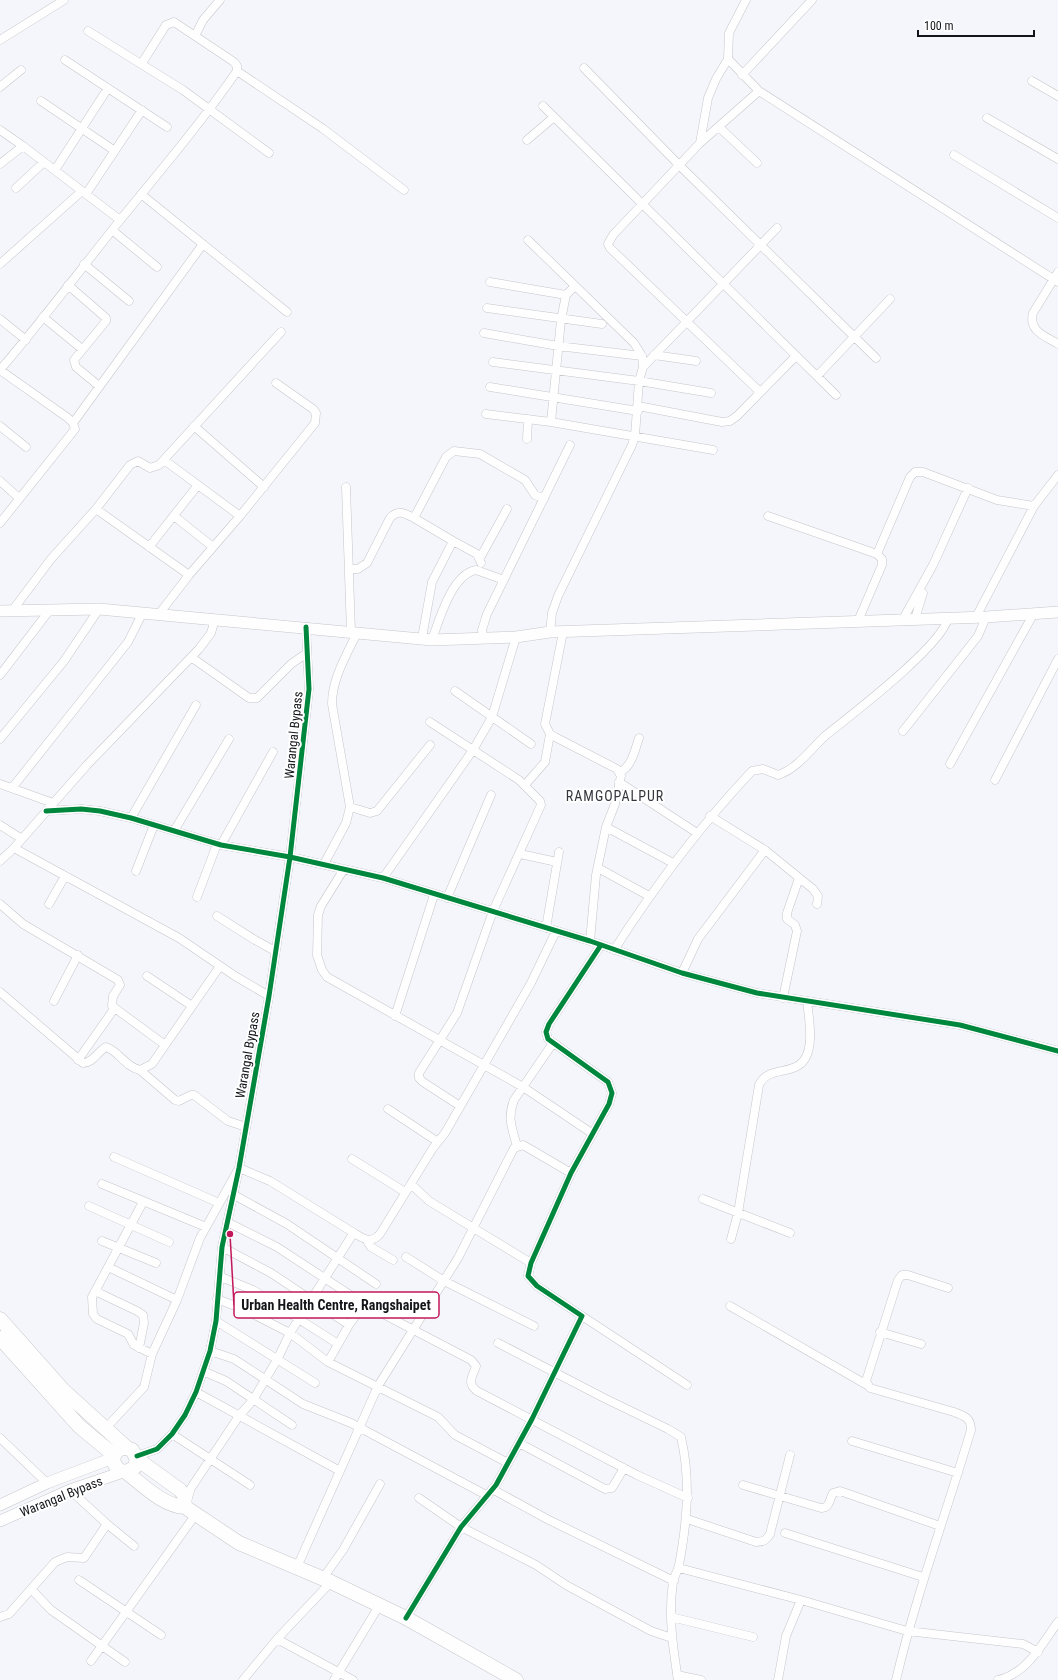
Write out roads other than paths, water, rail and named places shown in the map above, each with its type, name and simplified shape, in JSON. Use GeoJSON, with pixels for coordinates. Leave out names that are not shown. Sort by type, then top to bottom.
{"type":"FeatureCollection","features":[{"type":"Feature","properties":{"kind":"highway"},"geometry":{"type":"LineString","coordinates":[[0,1319],[63,1390],[134,1455],[184,1494],[190,1511]]}},
{"type":"Feature","properties":{"kind":"highway"},"geometry":{"type":"LineString","coordinates":[[0,1338],[79,1426],[113,1457],[114,1466],[173,1506],[190,1511],[239,1542],[327,1580],[406,1618],[501,1676],[516,1680]]}},
{"type":"Feature","properties":{"kind":"highway"},"geometry":{"type":"LineString","coordinates":[[113,1457],[119,1450],[134,1455]]}},
{"type":"Feature","properties":{"kind":"highway"},"geometry":{"type":"LineString","coordinates":[[124,1472],[133,1469],[134,1455]]}},
{"type":"Feature","properties":{"kind":"main road"},"geometry":{"type":"LineString","coordinates":[[0,611],[99,609],[427,639],[516,637],[550,632],[981,617],[1058,612]]}},
{"type":"Feature","properties":{"kind":"main road","name":"Warangal Bypass"},"geometry":{"type":"LineString","coordinates":[[0,1504],[47,1483],[113,1457]]}},
{"type":"Feature","properties":{"kind":"main road","name":"Warangal Bypass"},"geometry":{"type":"LineString","coordinates":[[0,1521],[70,1490],[124,1472]]}},
{"type":"Feature","properties":{"kind":"street"},"geometry":{"type":"LineString","coordinates":[[0,40],[64,0]]}},
{"type":"Feature","properties":{"kind":"street"},"geometry":{"type":"LineString","coordinates":[[196,36],[203,20],[220,0]]}},
{"type":"Feature","properties":{"kind":"street"},"geometry":{"type":"LineString","coordinates":[[700,143],[708,98],[716,79],[728,59],[729,33],[746,0]]}},
{"type":"Feature","properties":{"kind":"street"},"geometry":{"type":"LineString","coordinates":[[742,75],[812,0]]}},
{"type":"Feature","properties":{"kind":"street"},"geometry":{"type":"LineString","coordinates":[[0,523],[73,433],[75,428],[73,423],[0,370],[26,340],[84,264],[211,109],[236,71],[237,66],[234,62],[174,22],[170,22],[166,25],[142,63]]}},
{"type":"Feature","properties":{"kind":"street"},"geometry":{"type":"LineString","coordinates":[[88,30],[142,63],[211,109],[269,153]]}},
{"type":"Feature","properties":{"kind":"street"},"geometry":{"type":"LineString","coordinates":[[728,59],[759,92],[1056,281]]}},
{"type":"Feature","properties":{"kind":"street"},"geometry":{"type":"LineString","coordinates":[[65,60],[167,127]]}},
{"type":"Feature","properties":{"kind":"street"},"geometry":{"type":"LineString","coordinates":[[584,68],[680,166],[876,358]]}},
{"type":"Feature","properties":{"kind":"street"},"geometry":{"type":"LineString","coordinates":[[0,87],[21,70]]}},
{"type":"Feature","properties":{"kind":"street"},"geometry":{"type":"LineString","coordinates":[[236,71],[322,128],[404,190]]}},
{"type":"Feature","properties":{"kind":"street"},"geometry":{"type":"LineString","coordinates":[[1032,81],[1058,96]]}},
{"type":"Feature","properties":{"kind":"street"},"geometry":{"type":"LineString","coordinates":[[55,170],[108,88]]}},
{"type":"Feature","properties":{"kind":"street"},"geometry":{"type":"LineString","coordinates":[[759,92],[700,143],[680,166],[613,235],[608,244],[610,248],[687,323],[760,392]]}},
{"type":"Feature","properties":{"kind":"street"},"geometry":{"type":"LineString","coordinates":[[41,101],[115,151]]}},
{"type":"Feature","properties":{"kind":"street"},"geometry":{"type":"LineString","coordinates":[[543,106],[836,395]]}},
{"type":"Feature","properties":{"kind":"street"},"geometry":{"type":"LineString","coordinates":[[0,264],[84,193],[115,151],[142,110]]}},
{"type":"Feature","properties":{"kind":"street"},"geometry":{"type":"LineString","coordinates":[[527,140],[554,117]]}},
{"type":"Feature","properties":{"kind":"street"},"geometry":{"type":"LineString","coordinates":[[987,118],[1058,159]]}},
{"type":"Feature","properties":{"kind":"street"},"geometry":{"type":"LineString","coordinates":[[719,127],[757,163]]}},
{"type":"Feature","properties":{"kind":"street"},"geometry":{"type":"LineString","coordinates":[[0,130],[120,220]]}},
{"type":"Feature","properties":{"kind":"street"},"geometry":{"type":"LineString","coordinates":[[0,164],[23,146]]}},
{"type":"Feature","properties":{"kind":"street"},"geometry":{"type":"LineString","coordinates":[[954,155],[1058,218]]}},
{"type":"Feature","properties":{"kind":"street"},"geometry":{"type":"LineString","coordinates":[[16,188],[44,162]]}},
{"type":"Feature","properties":{"kind":"street"},"geometry":{"type":"LineString","coordinates":[[141,194],[287,312]]}},
{"type":"Feature","properties":{"kind":"street"},"geometry":{"type":"LineString","coordinates":[[643,367],[777,228]]}},
{"type":"Feature","properties":{"kind":"street"},"geometry":{"type":"LineString","coordinates":[[112,230],[157,267]]}},
{"type":"Feature","properties":{"kind":"street"},"geometry":{"type":"LineString","coordinates":[[528,240],[634,343],[642,356],[643,367],[639,381],[638,409],[635,436],[632,445],[558,596],[552,613],[550,632]]}},
{"type":"Feature","properties":{"kind":"street"},"geometry":{"type":"LineString","coordinates":[[73,423],[203,244]]}},
{"type":"Feature","properties":{"kind":"street"},"geometry":{"type":"LineString","coordinates":[[84,264],[129,301]]}},
{"type":"Feature","properties":{"kind":"street"},"geometry":{"type":"LineString","coordinates":[[1058,272],[1056,281],[1032,313],[1031,325],[1036,331],[1058,344]]}},
{"type":"Feature","properties":{"kind":"street"},"geometry":{"type":"LineString","coordinates":[[490,282],[566,295]]}},
{"type":"Feature","properties":{"kind":"street"},"geometry":{"type":"LineString","coordinates":[[68,285],[106,318],[106,321],[76,357],[74,364],[99,386]]}},
{"type":"Feature","properties":{"kind":"street"},"geometry":{"type":"LineString","coordinates":[[551,422],[552,398],[561,320],[566,295],[575,286]]}},
{"type":"Feature","properties":{"kind":"street"},"geometry":{"type":"LineString","coordinates":[[817,376],[890,299]]}},
{"type":"Feature","properties":{"kind":"street"},"geometry":{"type":"LineString","coordinates":[[487,308],[561,320],[602,324]]}},
{"type":"Feature","properties":{"kind":"street"},"geometry":{"type":"LineString","coordinates":[[43,317],[82,349]]}},
{"type":"Feature","properties":{"kind":"street"},"geometry":{"type":"LineString","coordinates":[[0,319],[26,340]]}},
{"type":"Feature","properties":{"kind":"street"},"geometry":{"type":"LineString","coordinates":[[12,611],[51,559],[96,509],[134,462],[138,461],[150,468],[154,468],[164,460],[281,332]]}},
{"type":"Feature","properties":{"kind":"street"},"geometry":{"type":"LineString","coordinates":[[484,333],[558,346],[642,356]]}},
{"type":"Feature","properties":{"kind":"street"},"geometry":{"type":"LineString","coordinates":[[654,354],[696,362]]}},
{"type":"Feature","properties":{"kind":"street"},"geometry":{"type":"LineString","coordinates":[[490,387],[552,398],[722,422],[730,421],[737,416],[796,356]]}},
{"type":"Feature","properties":{"kind":"street"},"geometry":{"type":"LineString","coordinates":[[493,362],[639,381],[711,393]]}},
{"type":"Feature","properties":{"kind":"street"},"geometry":{"type":"LineString","coordinates":[[159,614],[189,575],[264,487],[316,419],[316,413],[313,409],[276,383]]}},
{"type":"Feature","properties":{"kind":"street"},"geometry":{"type":"LineString","coordinates":[[486,414],[551,422],[713,450]]}},
{"type":"Feature","properties":{"kind":"street"},"geometry":{"type":"LineString","coordinates":[[527,439],[528,419]]}},
{"type":"Feature","properties":{"kind":"street"},"geometry":{"type":"LineString","coordinates":[[0,426],[26,447]]}},
{"type":"Feature","properties":{"kind":"street"},"geometry":{"type":"LineString","coordinates":[[194,426],[264,487]]}},
{"type":"Feature","properties":{"kind":"street"},"geometry":{"type":"LineString","coordinates":[[483,638],[484,621],[570,445]]}},
{"type":"Feature","properties":{"kind":"street"},"geometry":{"type":"LineString","coordinates":[[414,518],[446,457],[454,451],[480,454],[525,480],[535,495],[544,499]]}},
{"type":"Feature","properties":{"kind":"street"},"geometry":{"type":"LineString","coordinates":[[164,460],[240,516]]}},
{"type":"Feature","properties":{"kind":"street"},"geometry":{"type":"LineString","coordinates":[[877,554],[910,477],[915,472],[923,472],[997,500],[1034,506]]}},
{"type":"Feature","properties":{"kind":"street"},"geometry":{"type":"LineString","coordinates":[[903,731],[978,636],[981,617],[1034,506],[1058,475]]}},
{"type":"Feature","properties":{"kind":"street"},"geometry":{"type":"LineString","coordinates":[[0,481],[19,498]]}},
{"type":"Feature","properties":{"kind":"street"},"geometry":{"type":"LineString","coordinates":[[149,547],[198,485]]}},
{"type":"Feature","properties":{"kind":"street"},"geometry":{"type":"LineString","coordinates":[[324,864],[346,823],[350,807],[332,704],[334,683],[354,632],[349,569],[346,487]]}},
{"type":"Feature","properties":{"kind":"street"},"geometry":{"type":"LineString","coordinates":[[904,619],[933,565],[968,488]]}},
{"type":"Feature","properties":{"kind":"street"},"geometry":{"type":"LineString","coordinates":[[96,509],[189,575]]}},
{"type":"Feature","properties":{"kind":"street"},"geometry":{"type":"LineString","coordinates":[[480,558],[507,509]]}},
{"type":"Feature","properties":{"kind":"street"},"geometry":{"type":"LineString","coordinates":[[349,569],[358,569],[367,563],[394,514],[402,512],[477,554],[480,558],[482,572]]}},
{"type":"Feature","properties":{"kind":"street"},"geometry":{"type":"LineString","coordinates":[[174,516],[213,547]]}},
{"type":"Feature","properties":{"kind":"street"},"geometry":{"type":"LineString","coordinates":[[768,516],[877,554],[882,558],[882,565],[858,621]]}},
{"type":"Feature","properties":{"kind":"street"},"geometry":{"type":"LineString","coordinates":[[427,639],[432,582],[453,541]]}},
{"type":"Feature","properties":{"kind":"street"},"geometry":{"type":"LineString","coordinates":[[427,639],[450,594],[466,574],[476,570],[504,580]]}},
{"type":"Feature","properties":{"kind":"street"},"geometry":{"type":"LineString","coordinates":[[915,619],[923,593]]}},
{"type":"Feature","properties":{"kind":"street"},"geometry":{"type":"LineString","coordinates":[[0,739],[64,661],[99,609]]}},
{"type":"Feature","properties":{"kind":"street"},"geometry":{"type":"LineString","coordinates":[[0,675],[49,611]]}},
{"type":"Feature","properties":{"kind":"street"},"geometry":{"type":"LineString","coordinates":[[12,788],[128,642],[143,612]]}},
{"type":"Feature","properties":{"kind":"street"},"geometry":{"type":"LineString","coordinates":[[950,764],[1034,613]]}},
{"type":"Feature","properties":{"kind":"street"},"geometry":{"type":"LineString","coordinates":[[614,950],[649,896],[673,863],[710,816],[752,771],[763,769],[778,775],[790,769],[824,737],[874,697],[908,666],[942,632],[948,618]]}},
{"type":"Feature","properties":{"kind":"street"},"geometry":{"type":"LineString","coordinates":[[0,861],[14,848],[53,803],[191,657],[211,633],[215,619]]}},
{"type":"Feature","properties":{"kind":"street","name":"Warangal Bypass"},"geometry":{"type":"LineString","coordinates":[[134,1455],[157,1449],[172,1434],[185,1415],[196,1392],[205,1372],[210,1351],[216,1321],[221,1277],[222,1247],[234,1195],[269,996],[290,857],[309,689],[306,627]]}},
{"type":"Feature","properties":{"kind":"street"},"geometry":{"type":"LineString","coordinates":[[563,632],[545,724],[550,734],[620,772]]}},
{"type":"Feature","properties":{"kind":"street"},"geometry":{"type":"LineString","coordinates":[[383,878],[473,750],[492,717],[516,637]]}},
{"type":"Feature","properties":{"kind":"street"},"geometry":{"type":"LineString","coordinates":[[191,657],[248,698],[253,699],[257,698],[291,664],[307,653]]}},
{"type":"Feature","properties":{"kind":"street"},"geometry":{"type":"LineString","coordinates":[[996,780],[1058,660]]}},
{"type":"Feature","properties":{"kind":"street"},"geometry":{"type":"LineString","coordinates":[[455,691],[531,744]]}},
{"type":"Feature","properties":{"kind":"street"},"geometry":{"type":"LineString","coordinates":[[131,818],[196,705]]}},
{"type":"Feature","properties":{"kind":"street"},"geometry":{"type":"LineString","coordinates":[[430,722],[525,785],[540,801],[541,805],[493,911],[461,1004],[453,1021],[422,1068],[419,1078],[460,1106]]}},
{"type":"Feature","properties":{"kind":"street"},"geometry":{"type":"LineString","coordinates":[[525,785],[545,762],[550,734]]}},
{"type":"Feature","properties":{"kind":"street"},"geometry":{"type":"LineString","coordinates":[[620,772],[629,764],[639,738]]}},
{"type":"Feature","properties":{"kind":"street"},"geometry":{"type":"LineString","coordinates":[[174,831],[229,739]]}},
{"type":"Feature","properties":{"kind":"street"},"geometry":{"type":"LineString","coordinates":[[350,807],[370,813],[376,811],[430,745]]}},
{"type":"Feature","properties":{"kind":"street"},"geometry":{"type":"LineString","coordinates":[[197,897],[219,845],[273,752]]}},
{"type":"Feature","properties":{"kind":"street"},"geometry":{"type":"LineString","coordinates":[[590,941],[596,875],[606,827],[615,804],[621,776],[620,772]]}},
{"type":"Feature","properties":{"kind":"street"},"geometry":{"type":"LineString","coordinates":[[619,782],[697,833]]}},
{"type":"Feature","properties":{"kind":"street"},"geometry":{"type":"LineString","coordinates":[[0,784],[53,803]]}},
{"type":"Feature","properties":{"kind":"street"},"geometry":{"type":"LineString","coordinates":[[447,898],[491,795]]}},
{"type":"Feature","properties":{"kind":"street"},"geometry":{"type":"LineString","coordinates":[[46,811],[80,809],[100,811],[131,818],[219,845],[290,857],[383,878],[434,895],[493,911],[590,941],[682,972],[757,993],[960,1025],[1058,1051]]}},
{"type":"Feature","properties":{"kind":"street"},"geometry":{"type":"LineString","coordinates":[[710,816],[765,850],[817,892],[818,904]]}},
{"type":"Feature","properties":{"kind":"street"},"geometry":{"type":"LineString","coordinates":[[0,825],[22,839]]}},
{"type":"Feature","properties":{"kind":"street"},"geometry":{"type":"LineString","coordinates":[[136,870],[154,825]]}},
{"type":"Feature","properties":{"kind":"street"},"geometry":{"type":"LineString","coordinates":[[606,827],[673,863]]}},
{"type":"Feature","properties":{"kind":"street"},"geometry":{"type":"LineString","coordinates":[[14,848],[179,938],[220,966],[269,996]]}},
{"type":"Feature","properties":{"kind":"street"},"geometry":{"type":"LineString","coordinates":[[682,972],[698,939],[765,850]]}},
{"type":"Feature","properties":{"kind":"street"},"geometry":{"type":"LineString","coordinates":[[546,928],[559,852]]}},
{"type":"Feature","properties":{"kind":"street"},"geometry":{"type":"LineString","coordinates":[[520,854],[557,862]]}},
{"type":"Feature","properties":{"kind":"street"},"geometry":{"type":"LineString","coordinates":[[598,868],[649,896]]}},
{"type":"Feature","properties":{"kind":"street"},"geometry":{"type":"LineString","coordinates":[[344,869],[321,906],[317,927],[318,962],[327,977],[523,1087],[593,1134]]}},
{"type":"Feature","properties":{"kind":"street"},"geometry":{"type":"LineString","coordinates":[[49,904],[65,876]]}},
{"type":"Feature","properties":{"kind":"street"},"geometry":{"type":"LineString","coordinates":[[783,998],[797,931],[795,925],[787,919],[787,913],[799,878]]}},
{"type":"Feature","properties":{"kind":"street"},"geometry":{"type":"LineString","coordinates":[[395,1016],[434,895]]}},
{"type":"Feature","properties":{"kind":"street"},"geometry":{"type":"LineString","coordinates":[[0,904],[23,924],[78,955],[118,980],[120,985],[111,1002],[114,1009],[165,1045]]}},
{"type":"Feature","properties":{"kind":"street"},"geometry":{"type":"LineString","coordinates":[[217,916],[255,940],[276,951]]}},
{"type":"Feature","properties":{"kind":"street"},"geometry":{"type":"LineString","coordinates":[[367,1241],[377,1237],[460,1106],[531,983],[556,931]]}},
{"type":"Feature","properties":{"kind":"street"},"geometry":{"type":"LineString","coordinates":[[601,945],[548,1024],[547,1036],[553,1043],[598,1073],[611,1088],[612,1093],[609,1104],[571,1173],[531,1263],[528,1276],[531,1281],[582,1316],[687,1384]]}},
{"type":"Feature","properties":{"kind":"street"},"geometry":{"type":"LineString","coordinates":[[54,1001],[78,955]]}},
{"type":"Feature","properties":{"kind":"street"},"geometry":{"type":"LineString","coordinates":[[140,1070],[152,1064],[220,966]]}},
{"type":"Feature","properties":{"kind":"street"},"geometry":{"type":"LineString","coordinates":[[147,976],[192,1006]]}},
{"type":"Feature","properties":{"kind":"street"},"geometry":{"type":"LineString","coordinates":[[0,992],[78,1060],[87,1063],[106,1047],[129,1066],[140,1070],[175,1100],[179,1101],[194,1095],[228,1121],[246,1126]]}},
{"type":"Feature","properties":{"kind":"street"},"geometry":{"type":"LineString","coordinates":[[732,1239],[738,1213],[759,1085],[766,1075],[800,1064],[806,1056],[811,1029],[807,1002]]}},
{"type":"Feature","properties":{"kind":"street"},"geometry":{"type":"LineString","coordinates":[[78,1060],[114,1009]]}},
{"type":"Feature","properties":{"kind":"street"},"geometry":{"type":"LineString","coordinates":[[517,1146],[509,1118],[514,1100],[553,1043]]}},
{"type":"Feature","properties":{"kind":"street"},"geometry":{"type":"LineString","coordinates":[[388,1109],[438,1142]]}},
{"type":"Feature","properties":{"kind":"street"},"geometry":{"type":"LineString","coordinates":[[297,1568],[378,1386],[444,1281],[473,1228],[510,1153],[517,1146],[523,1145],[571,1173]]}},
{"type":"Feature","properties":{"kind":"street"},"geometry":{"type":"LineString","coordinates":[[114,1157],[219,1203]]}},
{"type":"Feature","properties":{"kind":"street"},"geometry":{"type":"LineString","coordinates":[[352,1159],[406,1192]]}},
{"type":"Feature","properties":{"kind":"street"},"geometry":{"type":"LineString","coordinates":[[105,1429],[144,1387],[152,1354],[178,1300],[206,1227],[239,1168],[270,1181],[367,1241],[372,1247],[393,1260]]}},
{"type":"Feature","properties":{"kind":"street"},"geometry":{"type":"LineString","coordinates":[[102,1184],[206,1227]]}},
{"type":"Feature","properties":{"kind":"street"},"geometry":{"type":"LineString","coordinates":[[411,1184],[429,1201],[531,1263]]}},
{"type":"Feature","properties":{"kind":"street"},"geometry":{"type":"LineString","coordinates":[[234,1195],[288,1224],[337,1259],[376,1284]]}},
{"type":"Feature","properties":{"kind":"street"},"geometry":{"type":"LineString","coordinates":[[703,1199],[790,1233]]}},
{"type":"Feature","properties":{"kind":"street"},"geometry":{"type":"LineString","coordinates":[[143,1202],[95,1291],[91,1304],[95,1316],[128,1334],[132,1343],[138,1348],[152,1354]]}},
{"type":"Feature","properties":{"kind":"street"},"geometry":{"type":"LineString","coordinates":[[89,1206],[169,1242]]}},
{"type":"Feature","properties":{"kind":"street"},"geometry":{"type":"LineString","coordinates":[[227,1222],[277,1247],[364,1304],[415,1329],[475,1363],[476,1366],[470,1382],[473,1389],[624,1468],[688,1498]]}},
{"type":"Feature","properties":{"kind":"street"},"geometry":{"type":"LineString","coordinates":[[91,1661],[127,1611],[190,1511],[191,1488],[239,1416],[253,1400],[277,1360],[290,1333],[354,1233]]}},
{"type":"Feature","properties":{"kind":"street"},"geometry":{"type":"LineString","coordinates":[[102,1241],[156,1263]]}},
{"type":"Feature","properties":{"kind":"street"},"geometry":{"type":"LineString","coordinates":[[222,1247],[271,1273],[349,1325]]}},
{"type":"Feature","properties":{"kind":"street"},"geometry":{"type":"LineString","coordinates":[[406,1257],[444,1281],[534,1326]]}},
{"type":"Feature","properties":{"kind":"street"},"geometry":{"type":"LineString","coordinates":[[108,1267],[178,1300]]}},
{"type":"Feature","properties":{"kind":"street"},"geometry":{"type":"LineString","coordinates":[[867,1385],[866,1375],[898,1280],[902,1275],[908,1275],[948,1288]]}},
{"type":"Feature","properties":{"kind":"street"},"geometry":{"type":"LineString","coordinates":[[221,1277],[253,1290],[299,1321],[338,1344]]}},
{"type":"Feature","properties":{"kind":"street"},"geometry":{"type":"LineString","coordinates":[[95,1291],[143,1315],[144,1324],[138,1348]]}},
{"type":"Feature","properties":{"kind":"street"},"geometry":{"type":"LineString","coordinates":[[218,1299],[243,1309],[290,1333],[328,1362],[438,1417],[456,1435],[508,1463]]}},
{"type":"Feature","properties":{"kind":"street"},"geometry":{"type":"LineString","coordinates":[[328,1362],[349,1325],[364,1304]]}},
{"type":"Feature","properties":{"kind":"street"},"geometry":{"type":"LineString","coordinates":[[730,1306],[867,1385],[889,1395],[966,1416],[970,1420],[971,1430],[907,1630],[896,1680]]}},
{"type":"Feature","properties":{"kind":"street"},"geometry":{"type":"LineString","coordinates":[[406,1618],[460,1527],[496,1485],[532,1419],[582,1316]]}},
{"type":"Feature","properties":{"kind":"street"},"geometry":{"type":"LineString","coordinates":[[216,1321],[315,1383]]}},
{"type":"Feature","properties":{"kind":"street"},"geometry":{"type":"LineString","coordinates":[[880,1332],[921,1344]]}},
{"type":"Feature","properties":{"kind":"street"},"geometry":{"type":"LineString","coordinates":[[498,1344],[676,1432],[681,1437],[688,1498],[687,1519],[679,1568],[674,1581],[671,1617],[672,1638],[678,1678],[701,1680]]}},
{"type":"Feature","properties":{"kind":"street"},"geometry":{"type":"LineString","coordinates":[[210,1351],[234,1359],[303,1404],[360,1428],[674,1581]]}},
{"type":"Feature","properties":{"kind":"street"},"geometry":{"type":"LineString","coordinates":[[205,1372],[221,1378],[292,1425]]}},
{"type":"Feature","properties":{"kind":"street"},"geometry":{"type":"LineString","coordinates":[[196,1392],[340,1470]]}},
{"type":"Feature","properties":{"kind":"street"},"geometry":{"type":"LineString","coordinates":[[172,1434],[250,1485]]}},
{"type":"Feature","properties":{"kind":"street"},"geometry":{"type":"LineString","coordinates":[[0,1438],[47,1483]]}},
{"type":"Feature","properties":{"kind":"street"},"geometry":{"type":"LineString","coordinates":[[852,1441],[958,1473]]}},
{"type":"Feature","properties":{"kind":"street"},"geometry":{"type":"LineString","coordinates":[[519,1443],[605,1489],[612,1488],[624,1468]]}},
{"type":"Feature","properties":{"kind":"street"},"geometry":{"type":"LineString","coordinates":[[687,1519],[756,1542],[767,1540],[770,1534],[790,1455]]}},
{"type":"Feature","properties":{"kind":"street"},"geometry":{"type":"LineString","coordinates":[[245,1680],[276,1639],[327,1580],[380,1484]]}},
{"type":"Feature","properties":{"kind":"street"},"geometry":{"type":"LineString","coordinates":[[743,1485],[824,1508],[829,1505],[833,1493],[840,1491],[940,1526]]}},
{"type":"Feature","properties":{"kind":"street"},"geometry":{"type":"LineString","coordinates":[[70,1490],[107,1524],[134,1546]]}},
{"type":"Feature","properties":{"kind":"street"},"geometry":{"type":"LineString","coordinates":[[419,1498],[460,1527],[536,1565],[566,1585],[651,1631],[672,1638]]}},
{"type":"Feature","properties":{"kind":"street"},"geometry":{"type":"LineString","coordinates":[[0,1618],[9,1614],[32,1590],[55,1562],[61,1558],[84,1558],[107,1524]]}},
{"type":"Feature","properties":{"kind":"street"},"geometry":{"type":"LineString","coordinates":[[785,1533],[923,1578]]}},
{"type":"Feature","properties":{"kind":"street"},"geometry":{"type":"LineString","coordinates":[[679,1568],[907,1630],[1024,1644],[1038,1652]]}},
{"type":"Feature","properties":{"kind":"street"},"geometry":{"type":"LineString","coordinates":[[79,1580],[161,1635]]}},
{"type":"Feature","properties":{"kind":"street"},"geometry":{"type":"LineString","coordinates":[[32,1590],[51,1610],[125,1662]]}},
{"type":"Feature","properties":{"kind":"street"},"geometry":{"type":"LineString","coordinates":[[778,1680],[786,1636],[801,1600]]}},
{"type":"Feature","properties":{"kind":"street"},"geometry":{"type":"LineString","coordinates":[[334,1680],[379,1606]]}},
{"type":"Feature","properties":{"kind":"street"},"geometry":{"type":"LineString","coordinates":[[671,1617],[753,1637]]}},
{"type":"Feature","properties":{"kind":"street"},"geometry":{"type":"LineString","coordinates":[[998,1680],[1013,1674],[1038,1652],[1058,1622]]}},
{"type":"Feature","properties":{"kind":"street"},"geometry":{"type":"LineString","coordinates":[[276,1639],[353,1680]]}},
{"type":"Feature","properties":{"kind":"place","name":"Urban Health Centre, Rangshaipet"},"geometry":{"type":"Point","coordinates":[230,1234]}},
{"type":"Feature","properties":{"kind":"district","name":"RAMGOPALPUR"},"geometry":{"type":"Point","coordinates":[615,796]}}]}
